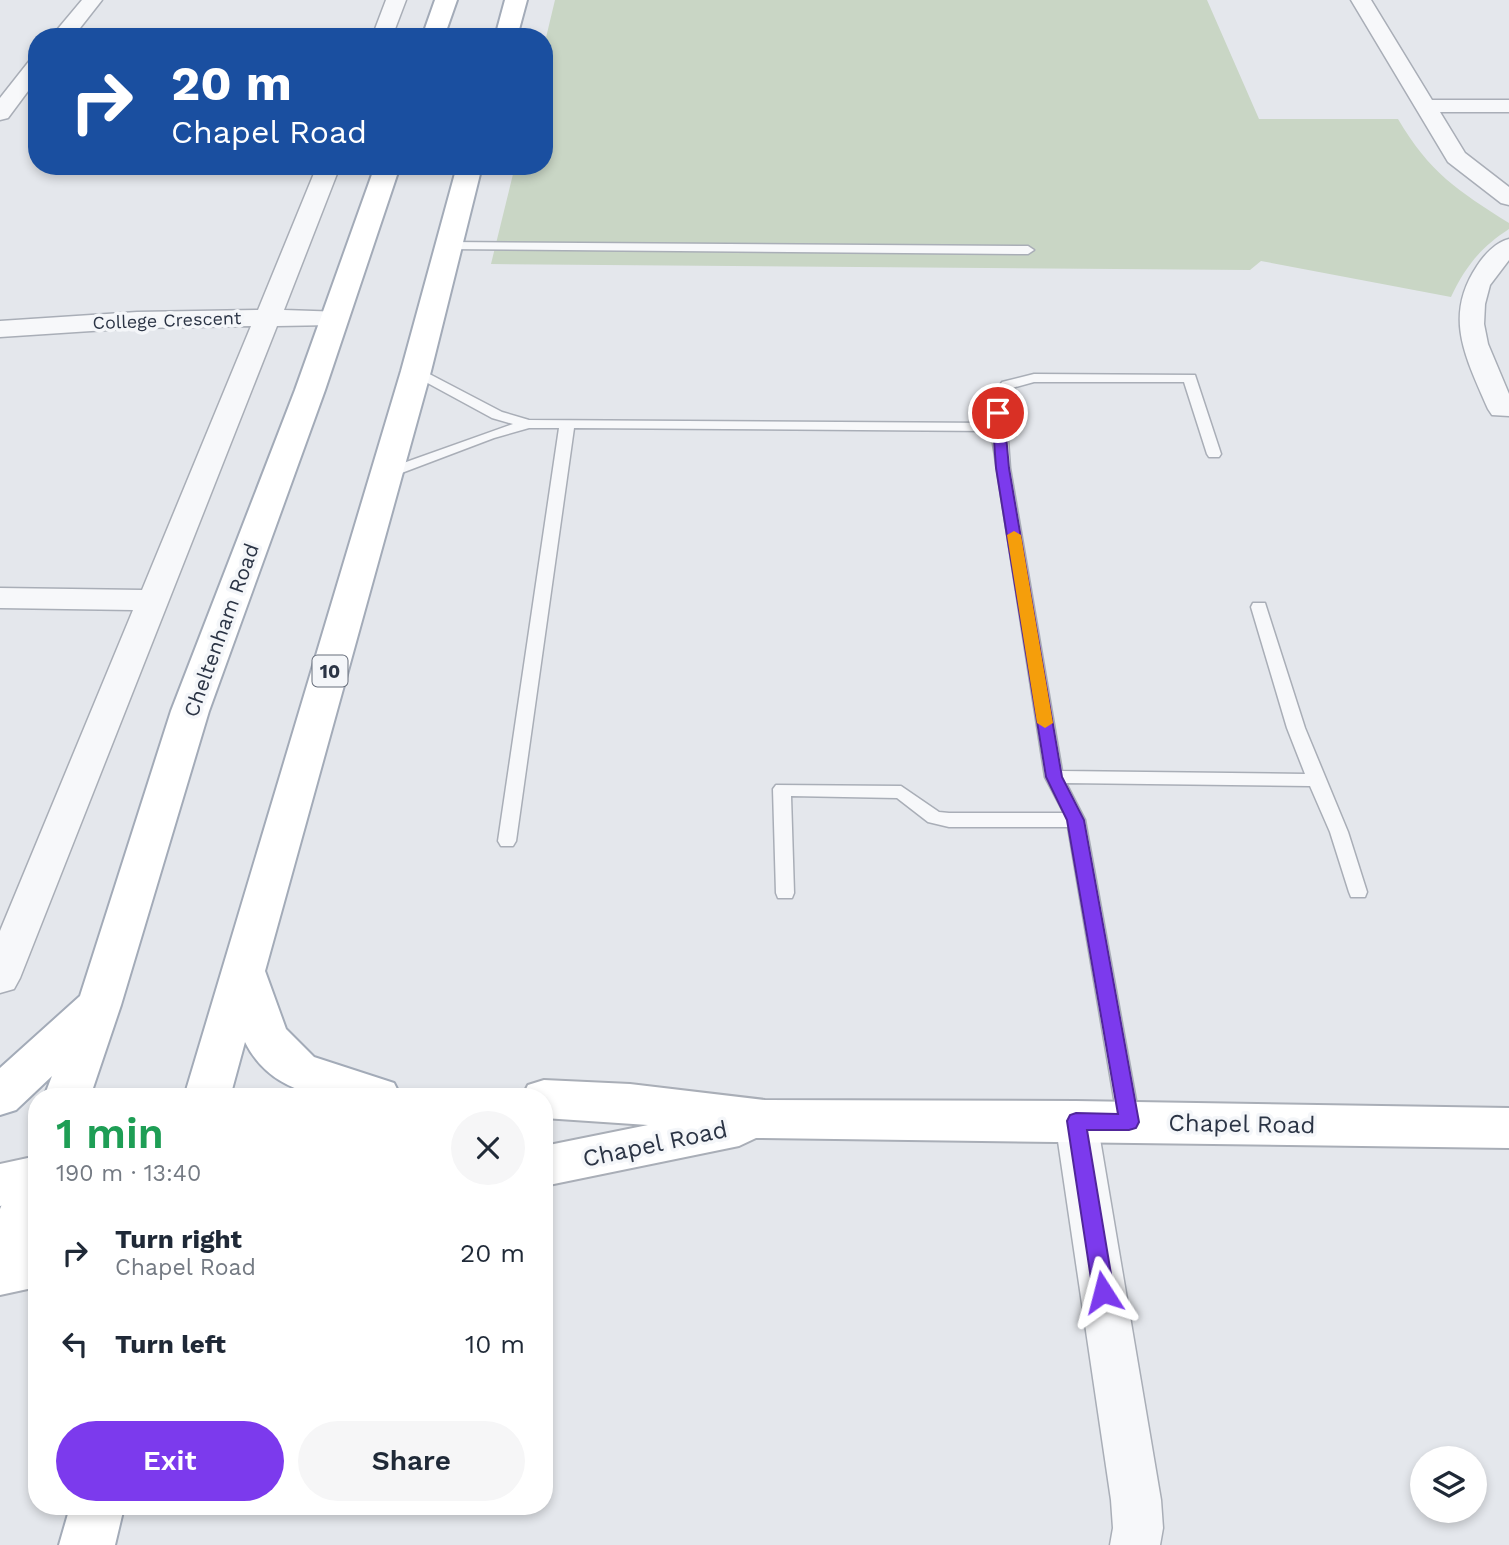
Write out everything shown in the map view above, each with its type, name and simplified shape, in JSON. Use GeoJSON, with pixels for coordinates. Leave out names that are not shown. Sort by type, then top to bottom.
{"type":"FeatureCollection","features":[{"type":"Feature","properties":{"kind":"main road"},"geometry":{"type":"LineString","coordinates":[[436,28],[446,0]]}},
{"type":"Feature","properties":{"kind":"main road"},"geometry":{"type":"LineString","coordinates":[[508,28],[516,0]]}},
{"type":"Feature","properties":{"kind":"main road","name":"Cheltenham Road"},"geometry":{"type":"LineString","coordinates":[[70,1088],[99,1005],[190,710],[305,403],[385,175]]}},
{"type":"Feature","properties":{"kind":"main road","name":"10"},"geometry":{"type":"LineString","coordinates":[[210,1088],[416,370],[468,175]]}},
{"type":"Feature","properties":{"kind":"main road"},"geometry":{"type":"LineString","coordinates":[[244,972],[262,1018],[265,1037],[299,1071],[351,1088]]}},
{"type":"Feature","properties":{"kind":"main road"},"geometry":{"type":"LineString","coordinates":[[0,1096],[99,1005]]}},
{"type":"Feature","properties":{"kind":"main road","name":"Chapel Road"},"geometry":{"type":"LineString","coordinates":[[553,1099],[630,1103],[765,1120],[1076,1121],[1509,1128]]}},
{"type":"Feature","properties":{"kind":"main road","name":"Chapel Road"},"geometry":{"type":"LineString","coordinates":[[553,1164],[765,1120]]}},
{"type":"Feature","properties":{"kind":"main road"},"geometry":{"type":"LineString","coordinates":[[0,1185],[28,1179]]}},
{"type":"Feature","properties":{"kind":"main road"},"geometry":{"type":"LineString","coordinates":[[0,1271],[28,1200]]}},
{"type":"Feature","properties":{"kind":"main road"},"geometry":{"type":"LineString","coordinates":[[0,1271],[28,1266]]}},
{"type":"Feature","properties":{"kind":"main road"},"geometry":{"type":"LineString","coordinates":[[87,1545],[95,1515]]}},
{"type":"Feature","properties":{"kind":"street"},"geometry":{"type":"LineString","coordinates":[[71,28],[92,0]]}},
{"type":"Feature","properties":{"kind":"street"},"geometry":{"type":"LineString","coordinates":[[385,28],[396,0]]}},
{"type":"Feature","properties":{"kind":"street"},"geometry":{"type":"LineString","coordinates":[[1361,0],[1456,156],[1472,172],[1509,198]]}},
{"type":"Feature","properties":{"kind":"street"},"geometry":{"type":"LineString","coordinates":[[0,113],[10,85],[28,71]]}},
{"type":"Feature","properties":{"kind":"street"},"geometry":{"type":"LineString","coordinates":[[1424,106],[1509,106]]}},
{"type":"Feature","properties":{"kind":"street"},"geometry":{"type":"LineString","coordinates":[[0,978],[325,175]]}},
{"type":"Feature","properties":{"kind":"street"},"geometry":{"type":"LineString","coordinates":[[1502,409],[1478,356],[1469,307],[1478,280],[1492,261],[1509,246]]}},
{"type":"Feature","properties":{"kind":"street","name":"College Crescent"},"geometry":{"type":"LineString","coordinates":[[0,329],[137,320],[334,317]]}},
{"type":"Feature","properties":{"kind":"street"},"geometry":{"type":"LineString","coordinates":[[0,598],[154,600]]}},
{"type":"Feature","properties":{"kind":"street"},"geometry":{"type":"LineString","coordinates":[[1076,1121],[1136,1500],[1138,1528],[1135,1545]]}},
{"type":"Feature","properties":{"kind":"lane"},"geometry":{"type":"LineString","coordinates":[[448,246],[1028,250]]}},
{"type":"Feature","properties":{"kind":"lane"},"geometry":{"type":"LineString","coordinates":[[416,370],[498,415],[528,424],[998,427]]}},
{"type":"Feature","properties":{"kind":"lane"},"geometry":{"type":"LineString","coordinates":[[1129,1122],[1076,820],[1054,777],[998,427],[998,398],[1002,391],[1025,379],[1189,378],[1213,454]]}},
{"type":"Feature","properties":{"kind":"lane"},"geometry":{"type":"LineString","coordinates":[[386,474],[489,435],[528,424]]}},
{"type":"Feature","properties":{"kind":"lane"},"geometry":{"type":"LineString","coordinates":[[507,841],[566,425]]}},
{"type":"Feature","properties":{"kind":"lane"},"geometry":{"type":"LineString","coordinates":[[1259,607],[1296,727],[1339,832],[1359,892]]}},
{"type":"Feature","properties":{"kind":"lane"},"geometry":{"type":"LineString","coordinates":[[1054,777],[1316,780]]}},
{"type":"Feature","properties":{"kind":"lane"},"geometry":{"type":"LineString","coordinates":[[785,893],[782,789],[901,792],[934,817],[949,820],[1076,820]]}},
{"type":"Feature","properties":{"kind":"green space"},"geometry":{"type":"Polygon","coordinates":[[[555,0],[1207,0],[1259,119],[1398,119],[1433,167],[1474,201],[1509,223],[1509,229],[1475,258],[1451,297],[1261,261],[1250,270],[491,264],[513,175],[553,175],[553,28],[548,28],[555,0]]]}},
{"type":"Feature","properties":{"kind":"slow traffic"},"geometry":{"type":"LineString","coordinates":[[1014,535],[1045,723]]}},
{"type":"Feature","properties":{"kind":"route"},"geometry":{"type":"LineString","coordinates":[[998,413],[1003,468],[1054,777],[1076,820],[1129,1122],[1076,1121],[1103,1292]]}}]}
